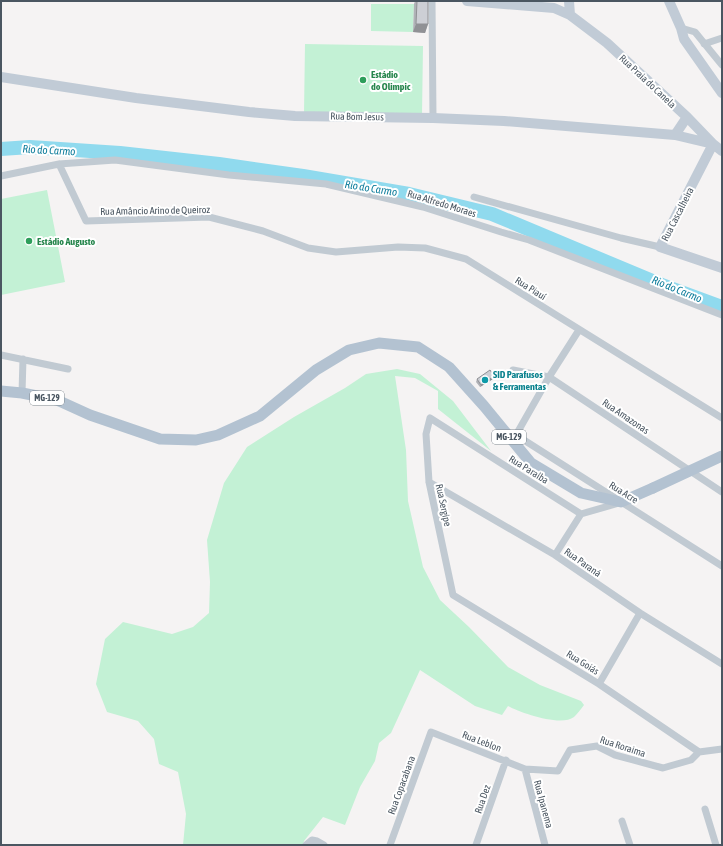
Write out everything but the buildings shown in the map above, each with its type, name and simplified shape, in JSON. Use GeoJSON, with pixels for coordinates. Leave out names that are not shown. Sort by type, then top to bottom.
{"type":"FeatureCollection","features":[{"type":"Feature","properties":{"kind":"main road","name":"MG-129"},"geometry":{"type":"LineString","coordinates":[[1,391],[22,393],[57,400],[90,415],[160,439],[196,440],[218,435],[260,416],[316,370],[349,350],[379,344],[418,347],[449,367],[484,406],[531,463],[581,493],[621,502]]}},
{"type":"Feature","properties":{"kind":"main road"},"geometry":{"type":"LineString","coordinates":[[621,502],[722,456]]}},
{"type":"Feature","properties":{"kind":"street"},"geometry":{"type":"LineString","coordinates":[[432,1],[433,118]]}},
{"type":"Feature","properties":{"kind":"street","name":"Rua Praia do Canela"},"geometry":{"type":"LineString","coordinates":[[467,1],[555,4],[608,43],[722,151]]}},
{"type":"Feature","properties":{"kind":"street"},"geometry":{"type":"LineString","coordinates":[[519,1],[555,4]]}},
{"type":"Feature","properties":{"kind":"street"},"geometry":{"type":"LineString","coordinates":[[568,1],[570,15]]}},
{"type":"Feature","properties":{"kind":"street"},"geometry":{"type":"LineString","coordinates":[[669,1],[684,38],[722,93]]}},
{"type":"Feature","properties":{"kind":"street"},"geometry":{"type":"LineString","coordinates":[[681,28],[695,32],[722,65]]}},
{"type":"Feature","properties":{"kind":"street"},"geometry":{"type":"LineString","coordinates":[[704,44],[722,38]]}},
{"type":"Feature","properties":{"kind":"street","name":"Rua Bom Jesus"},"geometry":{"type":"LineString","coordinates":[[1,77],[136,98],[250,112],[295,116],[433,118],[504,121],[675,135],[713,144]]}},
{"type":"Feature","properties":{"kind":"street"},"geometry":{"type":"LineString","coordinates":[[675,135],[687,117]]}},
{"type":"Feature","properties":{"kind":"street","name":"Rua Cascalheira"},"geometry":{"type":"LineString","coordinates":[[713,144],[660,247],[722,268]]}},
{"type":"Feature","properties":{"kind":"street","name":"Rua Alfredo Moraes"},"geometry":{"type":"LineString","coordinates":[[1,176],[59,164],[115,160],[229,175],[326,184],[423,207],[529,240],[722,316]]}},
{"type":"Feature","properties":{"kind":"street","name":"Rua Amâncio Arino de Queiroz"},"geometry":{"type":"LineString","coordinates":[[59,164],[86,221],[209,217],[263,231],[308,248]]}},
{"type":"Feature","properties":{"kind":"street"},"geometry":{"type":"LineString","coordinates":[[474,197],[621,238],[660,247]]}},
{"type":"Feature","properties":{"kind":"street","name":"Rua Piauí"},"geometry":{"type":"LineString","coordinates":[[308,248],[336,252],[398,247],[425,248],[466,259],[722,418]]}},
{"type":"Feature","properties":{"kind":"street"},"geometry":{"type":"LineString","coordinates":[[549,377],[579,330]]}},
{"type":"Feature","properties":{"kind":"street"},"geometry":{"type":"LineString","coordinates":[[1,355],[68,369]]}},
{"type":"Feature","properties":{"kind":"street"},"geometry":{"type":"LineString","coordinates":[[22,393],[23,359]]}},
{"type":"Feature","properties":{"kind":"street","name":"Rua Amazonas"},"geometry":{"type":"LineString","coordinates":[[513,370],[549,377],[722,492]]}},
{"type":"Feature","properties":{"kind":"street","name":"Rua Acre"},"geometry":{"type":"LineString","coordinates":[[549,377],[516,435],[722,566]]}},
{"type":"Feature","properties":{"kind":"street","name":"Rua Sergipe"},"geometry":{"type":"LineString","coordinates":[[430,418],[426,434],[429,482],[453,595]]}},
{"type":"Feature","properties":{"kind":"street","name":"Rua Paraíba"},"geometry":{"type":"LineString","coordinates":[[430,418],[581,514]]}},
{"type":"Feature","properties":{"kind":"street","name":"Rua Paraná"},"geometry":{"type":"LineString","coordinates":[[429,482],[555,555],[640,613],[722,664]]}},
{"type":"Feature","properties":{"kind":"street"},"geometry":{"type":"LineString","coordinates":[[555,555],[581,514],[621,502]]}},
{"type":"Feature","properties":{"kind":"street","name":"Rua Goiás"},"geometry":{"type":"LineString","coordinates":[[453,595],[599,684],[699,752]]}},
{"type":"Feature","properties":{"kind":"street"},"geometry":{"type":"LineString","coordinates":[[599,684],[640,613]]}},
{"type":"Feature","properties":{"kind":"street","name":"Rua Leblon"},"geometry":{"type":"LineString","coordinates":[[431,732],[506,760],[525,769]]}},
{"type":"Feature","properties":{"kind":"street","name":"Rua Copacabana"},"geometry":{"type":"LineString","coordinates":[[390,845],[431,732]]}},
{"type":"Feature","properties":{"kind":"street","name":"Rua Roraima"},"geometry":{"type":"LineString","coordinates":[[525,769],[558,771],[570,750],[598,746],[615,755],[664,768],[691,760],[699,752]]}},
{"type":"Feature","properties":{"kind":"street"},"geometry":{"type":"LineString","coordinates":[[699,752],[722,749]]}},
{"type":"Feature","properties":{"kind":"street","name":"Rua Dez"},"geometry":{"type":"LineString","coordinates":[[476,845],[506,760]]}},
{"type":"Feature","properties":{"kind":"street","name":"Rua Ipanema"},"geometry":{"type":"LineString","coordinates":[[525,769],[545,845]]}},
{"type":"Feature","properties":{"kind":"street"},"geometry":{"type":"LineString","coordinates":[[705,809],[716,845]]}},
{"type":"Feature","properties":{"kind":"street"},"geometry":{"type":"LineString","coordinates":[[622,820],[630,845]]}},
{"type":"Feature","properties":{"kind":"street"},"geometry":{"type":"LineString","coordinates":[[306,845],[312,840],[324,845]]}},
{"type":"Feature","properties":{"kind":"green space"},"geometry":{"type":"Polygon","coordinates":[[[371,4],[414,4],[413,32],[371,31],[371,4]]]}},
{"type":"Feature","properties":{"kind":"green space","name":"Estádio do Olimpic"},"geometry":{"type":"Polygon","coordinates":[[[305,44],[423,46],[422,115],[304,113],[305,44]]]}},
{"type":"Feature","properties":{"kind":"green space","name":"Estádio Augusto"},"geometry":{"type":"Polygon","coordinates":[[[47,190],[65,282],[1,295],[1,199],[47,190]]]}},
{"type":"Feature","properties":{"kind":"green space"},"geometry":{"type":"Polygon","coordinates":[[[397,369],[420,374],[453,401],[491,451],[438,409],[438,391],[415,378],[395,376],[406,450],[408,501],[423,567],[440,600],[508,667],[540,685],[581,701],[584,705],[574,717],[568,720],[551,720],[541,718],[508,706],[502,715],[475,706],[420,670],[391,733],[379,743],[375,761],[360,787],[345,825],[323,817],[304,841],[303,845],[183,845],[186,814],[178,772],[159,764],[154,739],[138,721],[107,712],[96,684],[105,639],[123,622],[172,634],[193,627],[209,613],[210,582],[207,540],[224,483],[247,447],[366,374],[397,369]]]}},
{"type":"Feature","properties":{"kind":"waterway","name":"Rio do Carmo"},"geometry":{"type":"LineString","coordinates":[[1,149],[30,147],[120,153],[219,164],[303,176],[409,194],[492,214],[662,285],[722,307]]}},
{"type":"Feature","properties":{"kind":"place","name":"Estádio do Olimpic"},"geometry":{"type":"Point","coordinates":[363,80]}},
{"type":"Feature","properties":{"kind":"place","name":"Estádio Augusto"},"geometry":{"type":"Point","coordinates":[29,241]}},
{"type":"Feature","properties":{"kind":"place","name":"SID Parafusos & Ferramentas"},"geometry":{"type":"Point","coordinates":[485,380]}}]}
